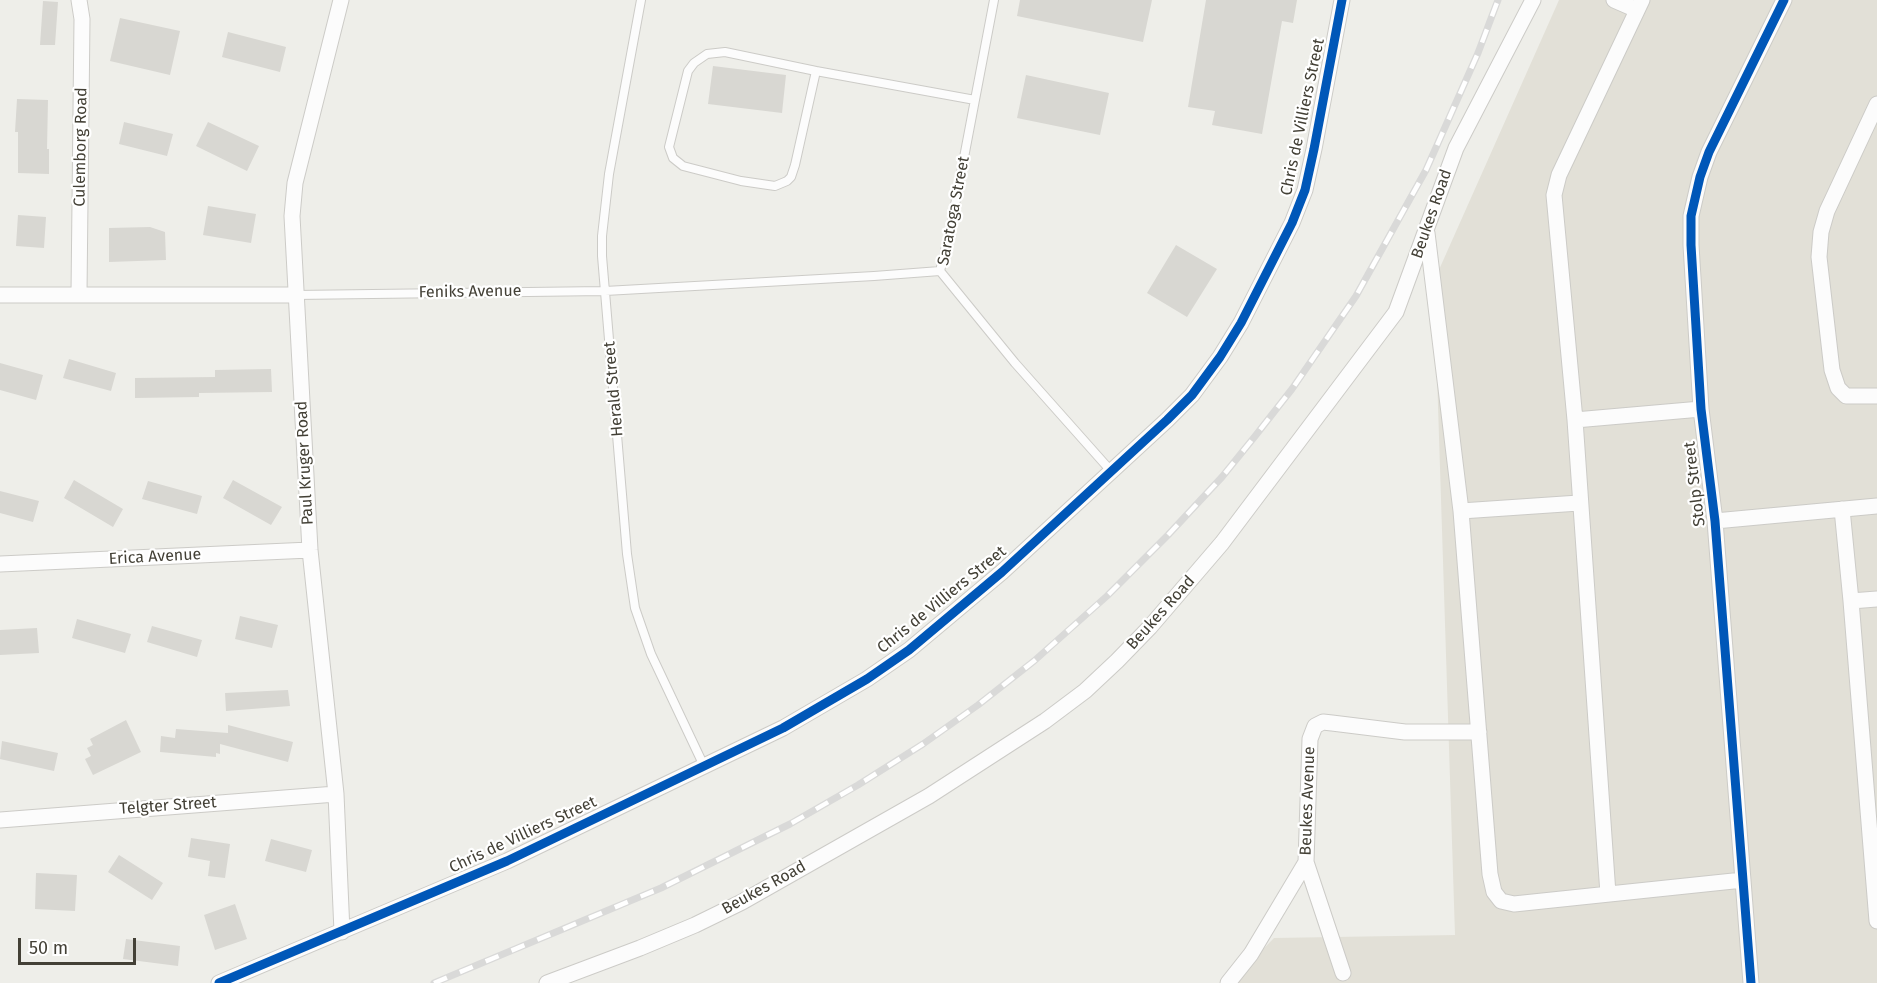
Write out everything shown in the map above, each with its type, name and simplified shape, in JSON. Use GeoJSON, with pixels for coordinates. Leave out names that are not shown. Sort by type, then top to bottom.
{"type":"FeatureCollection","features":[{"type":"Feature","properties":{"kind":"street","name":"Culemborg Road"},"geometry":{"type":"LineString","coordinates":[[79,0],[82,19],[79,293]]}},
{"type":"Feature","properties":{"kind":"street","name":"Paul Kruger Road"},"geometry":{"type":"LineString","coordinates":[[341,0],[295,183],[292,216],[310,550],[336,794],[342,932]]}},
{"type":"Feature","properties":{"kind":"street","name":"Chris de Villiers Street"},"geometry":{"type":"LineString","coordinates":[[219,983],[507,861],[783,728],[867,679],[909,650],[1002,572],[1192,394],[1220,357],[1241,323],[1280,249],[1305,190],[1342,0]]}},
{"type":"Feature","properties":{"kind":"street","name":"Beukes Road"},"geometry":{"type":"LineString","coordinates":[[547,983],[640,948],[742,902],[929,796],[1045,721],[1085,691],[1150,627],[1194,576],[1396,312],[1456,148],[1533,0]]}},
{"type":"Feature","properties":{"kind":"street"},"geometry":{"type":"LineString","coordinates":[[1608,894],[1575,420],[1555,212],[1555,187],[1640,5],[1614,0]]}},
{"type":"Feature","properties":{"kind":"street","name":"Stolp Street"},"geometry":{"type":"LineString","coordinates":[[1751,983],[1715,521],[1701,409],[1691,216],[1700,177],[1709,152],[1784,0]]}},
{"type":"Feature","properties":{"kind":"street"},"geometry":{"type":"LineString","coordinates":[[1877,104],[1827,211],[1821,232],[1819,257],[1835,382],[1846,396],[1877,396]]}},
{"type":"Feature","properties":{"kind":"street"},"geometry":{"type":"LineString","coordinates":[[1426,228],[1461,511],[1490,874],[1494,892],[1502,901],[1514,904],[1743,880]]}},
{"type":"Feature","properties":{"kind":"street","name":"Feniks Avenue"},"geometry":{"type":"LineString","coordinates":[[0,295],[79,293],[295,295]]}},
{"type":"Feature","properties":{"kind":"street"},"geometry":{"type":"LineString","coordinates":[[1575,420],[1701,409]]}},
{"type":"Feature","properties":{"kind":"street"},"geometry":{"type":"LineString","coordinates":[[1461,511],[1579,503]]}},
{"type":"Feature","properties":{"kind":"street"},"geometry":{"type":"LineString","coordinates":[[1715,521],[1877,506]]}},
{"type":"Feature","properties":{"kind":"street"},"geometry":{"type":"LineString","coordinates":[[1842,509],[1877,921]]}},
{"type":"Feature","properties":{"kind":"street","name":"Erica Avenue"},"geometry":{"type":"LineString","coordinates":[[0,564],[310,550]]}},
{"type":"Feature","properties":{"kind":"street"},"geometry":{"type":"LineString","coordinates":[[1851,601],[1877,599]]}},
{"type":"Feature","properties":{"kind":"street","name":"Beukes Avenue"},"geometry":{"type":"LineString","coordinates":[[1228,983],[1251,954],[1306,862],[1310,739],[1315,726],[1323,722],[1405,732],[1479,732]]}},
{"type":"Feature","properties":{"kind":"street","name":"Telgter Street"},"geometry":{"type":"LineString","coordinates":[[0,819],[336,794]]}},
{"type":"Feature","properties":{"kind":"street"},"geometry":{"type":"LineString","coordinates":[[1306,862],[1343,973]]}},
{"type":"Feature","properties":{"kind":"lane","name":"Herald Street"},"geometry":{"type":"LineString","coordinates":[[641,0],[604,209],[602,256],[627,554],[635,608],[651,654],[704,766]]}},
{"type":"Feature","properties":{"kind":"lane","name":"Saratoga Street"},"geometry":{"type":"LineString","coordinates":[[994,0],[940,271],[1015,363],[1111,471]]}},
{"type":"Feature","properties":{"kind":"lane"},"geometry":{"type":"LineString","coordinates":[[816,71],[795,165],[787,181],[775,186],[741,181],[683,166],[673,158],[669,147],[688,71],[707,54],[725,52],[975,100]]}},
{"type":"Feature","properties":{"kind":"lane","name":"Feniks Avenue"},"geometry":{"type":"LineString","coordinates":[[295,295],[605,291],[940,271]]}},
{"type":"Feature","properties":{"kind":"shaded area"},"geometry":{"type":"Polygon","coordinates":[[[1559,0],[1877,0],[1877,983],[1230,983],[1274,938],[1455,935],[1434,281],[1559,0]]]}},
{"type":"Feature","properties":{"kind":"building"},"geometry":{"type":"Polygon","coordinates":[[[1020,0],[1152,0],[1143,42],[1017,16],[1020,0]]]}},
{"type":"Feature","properties":{"kind":"building"},"geometry":{"type":"Polygon","coordinates":[[[1206,0],[1297,0],[1293,23],[1282,21],[1262,134],[1212,125],[1215,111],[1188,107],[1206,0]]]}},
{"type":"Feature","properties":{"kind":"building"},"geometry":{"type":"Polygon","coordinates":[[[43,1],[58,2],[55,45],[40,45],[43,1]]]}},
{"type":"Feature","properties":{"kind":"building"},"geometry":{"type":"Polygon","coordinates":[[[120,18],[180,31],[170,75],[110,61],[120,18]]]}},
{"type":"Feature","properties":{"kind":"building"},"geometry":{"type":"Polygon","coordinates":[[[228,32],[286,47],[280,72],[222,57],[228,32]]]}},
{"type":"Feature","properties":{"kind":"building"},"geometry":{"type":"Polygon","coordinates":[[[713,66],[786,75],[782,113],[708,104],[713,66]]]}},
{"type":"Feature","properties":{"kind":"building"},"geometry":{"type":"Polygon","coordinates":[[[1026,75],[1109,93],[1100,135],[1017,118],[1026,75]]]}},
{"type":"Feature","properties":{"kind":"building"},"geometry":{"type":"Polygon","coordinates":[[[17,99],[48,100],[49,174],[18,173],[18,132],[15,132],[17,99]]]}},
{"type":"Feature","properties":{"kind":"building"},"geometry":{"type":"Polygon","coordinates":[[[124,122],[173,134],[167,156],[119,144],[124,122]]]}},
{"type":"Feature","properties":{"kind":"building"},"geometry":{"type":"Polygon","coordinates":[[[208,122],[259,146],[247,171],[196,146],[208,122]]]}},
{"type":"Feature","properties":{"kind":"building"},"geometry":{"type":"Polygon","coordinates":[[[208,206],[256,214],[251,243],[203,235],[208,206]]]}},
{"type":"Feature","properties":{"kind":"building"},"geometry":{"type":"Polygon","coordinates":[[[18,215],[46,217],[44,248],[16,246],[18,215]]]}},
{"type":"Feature","properties":{"kind":"building"},"geometry":{"type":"Polygon","coordinates":[[[150,227],[165,232],[166,260],[109,262],[109,228],[150,227]]]}},
{"type":"Feature","properties":{"kind":"building"},"geometry":{"type":"Polygon","coordinates":[[[1176,245],[1217,269],[1187,317],[1147,293],[1176,245]]]}},
{"type":"Feature","properties":{"kind":"building"},"geometry":{"type":"Polygon","coordinates":[[[69,359],[116,373],[111,391],[63,378],[69,359]]]}},
{"type":"Feature","properties":{"kind":"building"},"geometry":{"type":"Polygon","coordinates":[[[0,363],[43,375],[36,400],[0,390],[0,363]]]}},
{"type":"Feature","properties":{"kind":"building"},"geometry":{"type":"Polygon","coordinates":[[[271,369],[272,392],[199,393],[199,397],[135,398],[135,378],[215,377],[215,370],[271,369]]]}},
{"type":"Feature","properties":{"kind":"building"},"geometry":{"type":"Polygon","coordinates":[[[74,480],[123,509],[113,527],[64,498],[74,480]]]}},
{"type":"Feature","properties":{"kind":"building"},"geometry":{"type":"Polygon","coordinates":[[[233,480],[282,507],[271,525],[223,498],[233,480]]]}},
{"type":"Feature","properties":{"kind":"building"},"geometry":{"type":"Polygon","coordinates":[[[148,481],[202,496],[197,514],[142,499],[148,481]]]}},
{"type":"Feature","properties":{"kind":"building"},"geometry":{"type":"Polygon","coordinates":[[[0,491],[39,501],[33,522],[0,513],[0,491]]]}},
{"type":"Feature","properties":{"kind":"building"},"geometry":{"type":"Polygon","coordinates":[[[240,616],[278,625],[272,648],[235,639],[240,616]]]}},
{"type":"Feature","properties":{"kind":"building"},"geometry":{"type":"Polygon","coordinates":[[[77,619],[131,634],[125,653],[72,638],[77,619]]]}},
{"type":"Feature","properties":{"kind":"building"},"geometry":{"type":"Polygon","coordinates":[[[152,626],[202,640],[197,657],[147,642],[152,626]]]}},
{"type":"Feature","properties":{"kind":"building"},"geometry":{"type":"Polygon","coordinates":[[[37,628],[39,653],[0,655],[0,630],[37,628]]]}},
{"type":"Feature","properties":{"kind":"building"},"geometry":{"type":"Polygon","coordinates":[[[288,690],[290,706],[226,711],[225,693],[288,690]]]}},
{"type":"Feature","properties":{"kind":"building"},"geometry":{"type":"Polygon","coordinates":[[[126,720],[141,752],[93,775],[85,759],[91,756],[87,748],[93,745],[90,739],[126,720]]]}},
{"type":"Feature","properties":{"kind":"building"},"geometry":{"type":"Polygon","coordinates":[[[228,725],[293,742],[288,762],[220,744],[220,754],[216,753],[216,757],[160,752],[161,736],[175,738],[176,729],[228,733],[228,725]]]}},
{"type":"Feature","properties":{"kind":"building"},"geometry":{"type":"Polygon","coordinates":[[[2,741],[58,753],[54,771],[0,759],[2,741]]]}},
{"type":"Feature","properties":{"kind":"building"},"geometry":{"type":"Polygon","coordinates":[[[191,838],[230,844],[225,878],[208,876],[210,861],[188,857],[191,838]]]}},
{"type":"Feature","properties":{"kind":"building"},"geometry":{"type":"Polygon","coordinates":[[[271,839],[312,850],[306,872],[265,861],[271,839]]]}},
{"type":"Feature","properties":{"kind":"building"},"geometry":{"type":"Polygon","coordinates":[[[119,855],[163,883],[152,900],[108,872],[119,855]]]}},
{"type":"Feature","properties":{"kind":"building"},"geometry":{"type":"Polygon","coordinates":[[[36,873],[77,875],[75,911],[35,909],[36,873]]]}},
{"type":"Feature","properties":{"kind":"building"},"geometry":{"type":"Polygon","coordinates":[[[235,904],[247,939],[215,950],[204,915],[235,904]]]}},
{"type":"Feature","properties":{"kind":"building"},"geometry":{"type":"Polygon","coordinates":[[[126,939],[180,946],[178,966],[123,959],[126,939]]]}},
{"type":"Feature","properties":{"kind":"railway"},"geometry":{"type":"LineString","coordinates":[[434,983],[661,888],[790,824],[858,785],[923,744],[978,705],[1034,661],[1107,596],[1222,477],[1292,389],[1356,296],[1426,170],[1478,53],[1498,0]]}},
{"type":"Feature","properties":{"kind":"cycle path"},"geometry":{"type":"LineString","coordinates":[[219,983],[507,861],[783,728],[867,679],[909,650],[1002,572],[1192,395],[1241,323],[1292,223],[1305,190],[1342,0]]}},
{"type":"Feature","properties":{"kind":"cycle path"},"geometry":{"type":"LineString","coordinates":[[1751,983],[1715,521],[1701,409],[1691,216],[1700,177],[1709,152],[1784,0]]}}]}
